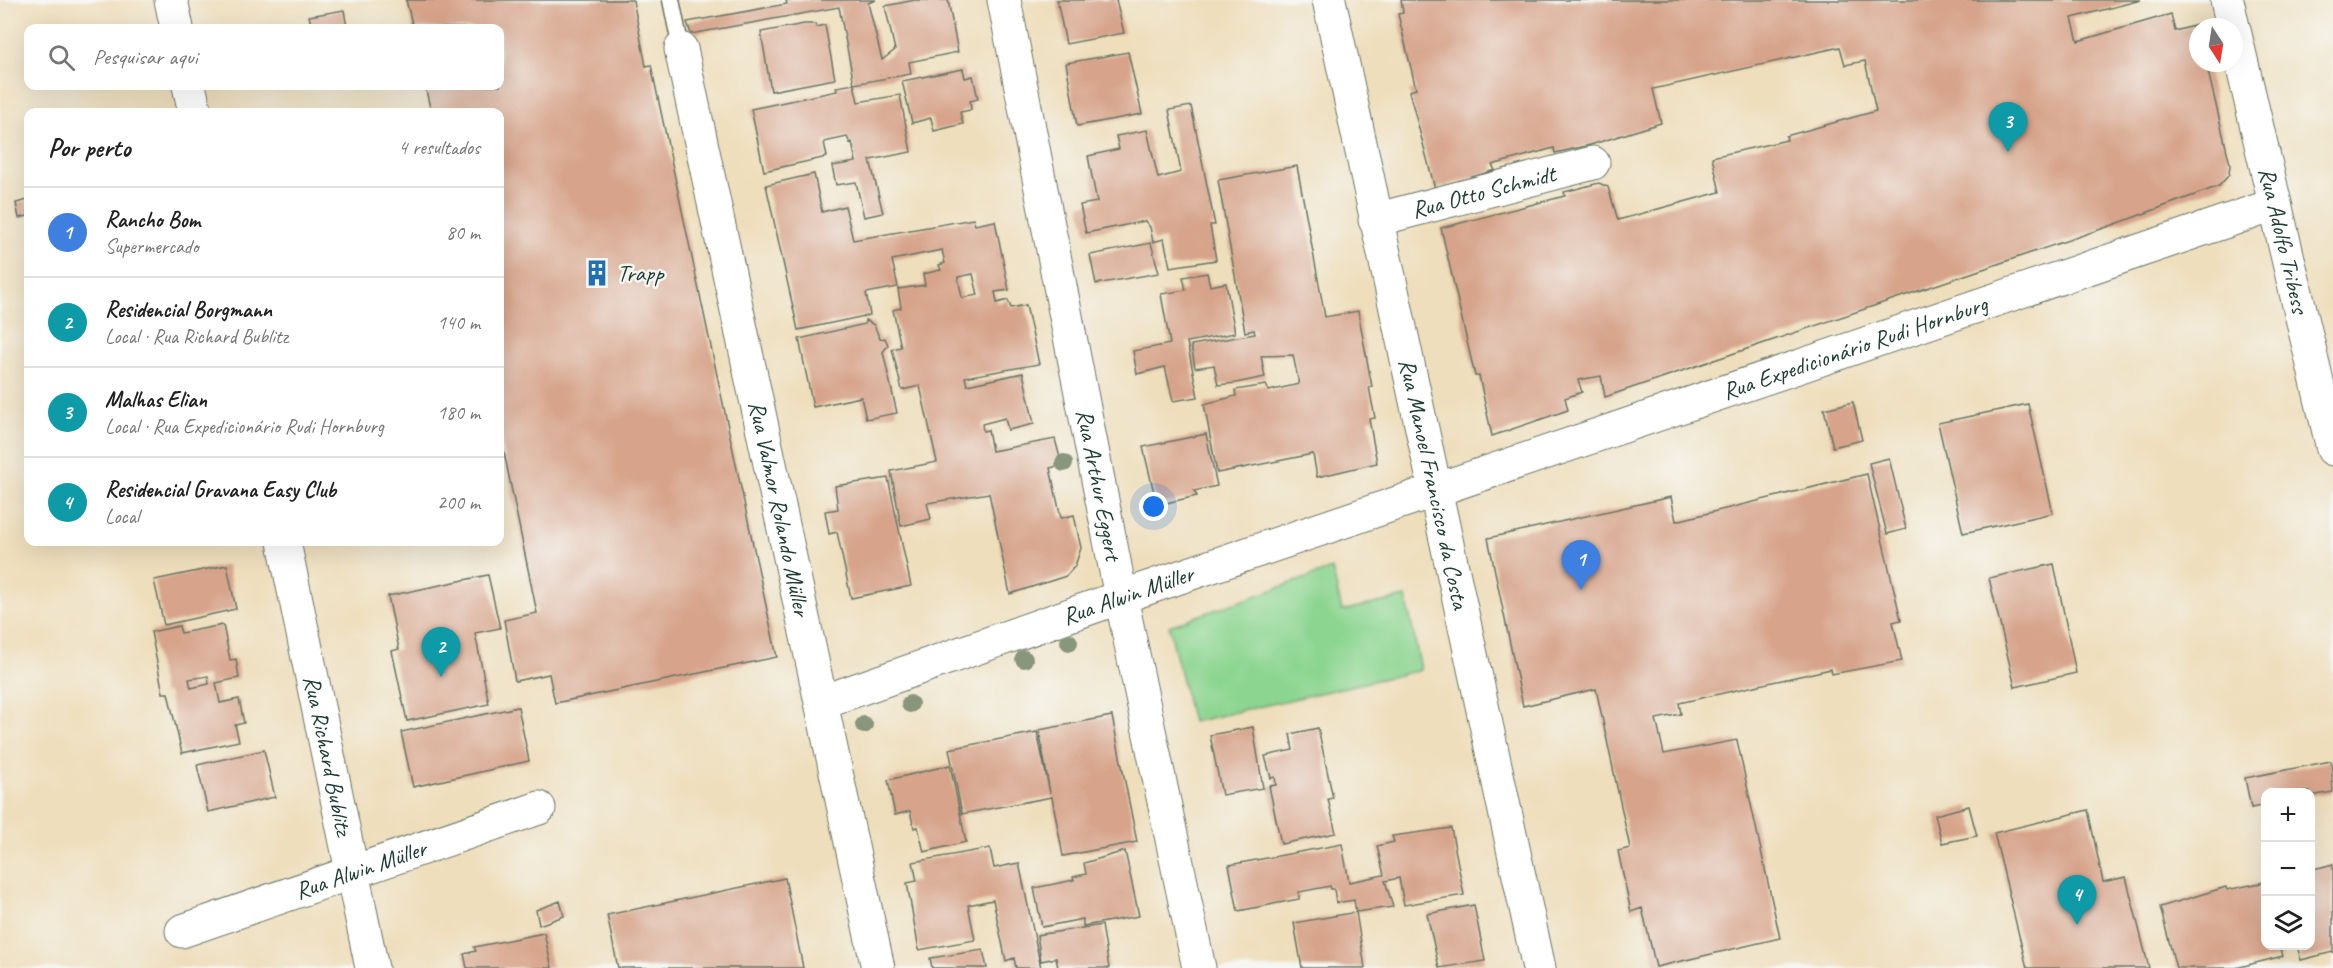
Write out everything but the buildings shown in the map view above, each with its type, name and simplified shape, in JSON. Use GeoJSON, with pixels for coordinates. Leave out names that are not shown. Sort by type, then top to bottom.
{"type":"FeatureCollection","features":[{"type":"Feature","properties":{"kind":"street"},"geometry":{"type":"LineString","coordinates":[[171,0],[176,24]]}},
{"type":"Feature","properties":{"kind":"street","name":"Rua Arthur Eggert"},"geometry":{"type":"LineString","coordinates":[[1004,0],[1121,597],[1199,968]]}},
{"type":"Feature","properties":{"kind":"street","name":"Rua Manoel Francisco da Costa"},"geometry":{"type":"LineString","coordinates":[[1329,0],[1539,968]]}},
{"type":"Feature","properties":{"kind":"street","name":"Rua Adolfo Tribess"},"geometry":{"type":"LineString","coordinates":[[2227,0],[2231,18]]}},
{"type":"Feature","properties":{"kind":"street","name":"Rua Valmor Rolando Müller"},"geometry":{"type":"LineString","coordinates":[[681,49],[878,968]]}},
{"type":"Feature","properties":{"kind":"street","name":"Rua Adolfo Tribess"},"geometry":{"type":"LineString","coordinates":[[2243,69],[2333,449]]}},
{"type":"Feature","properties":{"kind":"street"},"geometry":{"type":"LineString","coordinates":[[190,90],[194,108]]}},
{"type":"Feature","properties":{"kind":"street","name":"Rua Otto Schmidt"},"geometry":{"type":"LineString","coordinates":[[1375,220],[1593,163]]}},
{"type":"Feature","properties":{"kind":"street","name":"Rua Expedicionário Rudi Hornburg"},"geometry":{"type":"LineString","coordinates":[[1436,491],[2274,206]]}},
{"type":"Feature","properties":{"kind":"street","name":"Rua Alwin Müller"},"geometry":{"type":"LineString","coordinates":[[822,702],[1121,597],[1436,491]]}},
{"type":"Feature","properties":{"kind":"street","name":"Rua Richard Bublitz"},"geometry":{"type":"LineString","coordinates":[[285,546],[372,968]]}},
{"type":"Feature","properties":{"kind":"street","name":"Rua Alwin Müller"},"geometry":{"type":"LineString","coordinates":[[182,932],[539,808]]}},
{"type":"Feature","properties":{"kind":"lane"},"geometry":{"type":"LineString","coordinates":[[671,0],[681,49]]}},
{"type":"Feature","properties":{"kind":"green space"},"geometry":{"type":"Polygon","coordinates":[[[1332,569],[1342,611],[1406,597],[1421,670],[1192,722],[1169,626],[1332,569]]]}},
{"type":"Feature","properties":{"kind":"place","name":"Malhas Elian"},"geometry":{"type":"Point","coordinates":[2008,152]}},
{"type":"Feature","properties":{"kind":"place","name":"Trapp"},"geometry":{"type":"Point","coordinates":[597,273]}},
{"type":"Feature","properties":{"kind":"place","name":"Rancho Bom"},"geometry":{"type":"Point","coordinates":[1581,590]}},
{"type":"Feature","properties":{"kind":"place","name":"Residencial Borgmann"},"geometry":{"type":"Point","coordinates":[441,677]}},
{"type":"Feature","properties":{"kind":"place","name":"Residencial Gravana Easy Club"},"geometry":{"type":"Point","coordinates":[2077,925]}}]}
